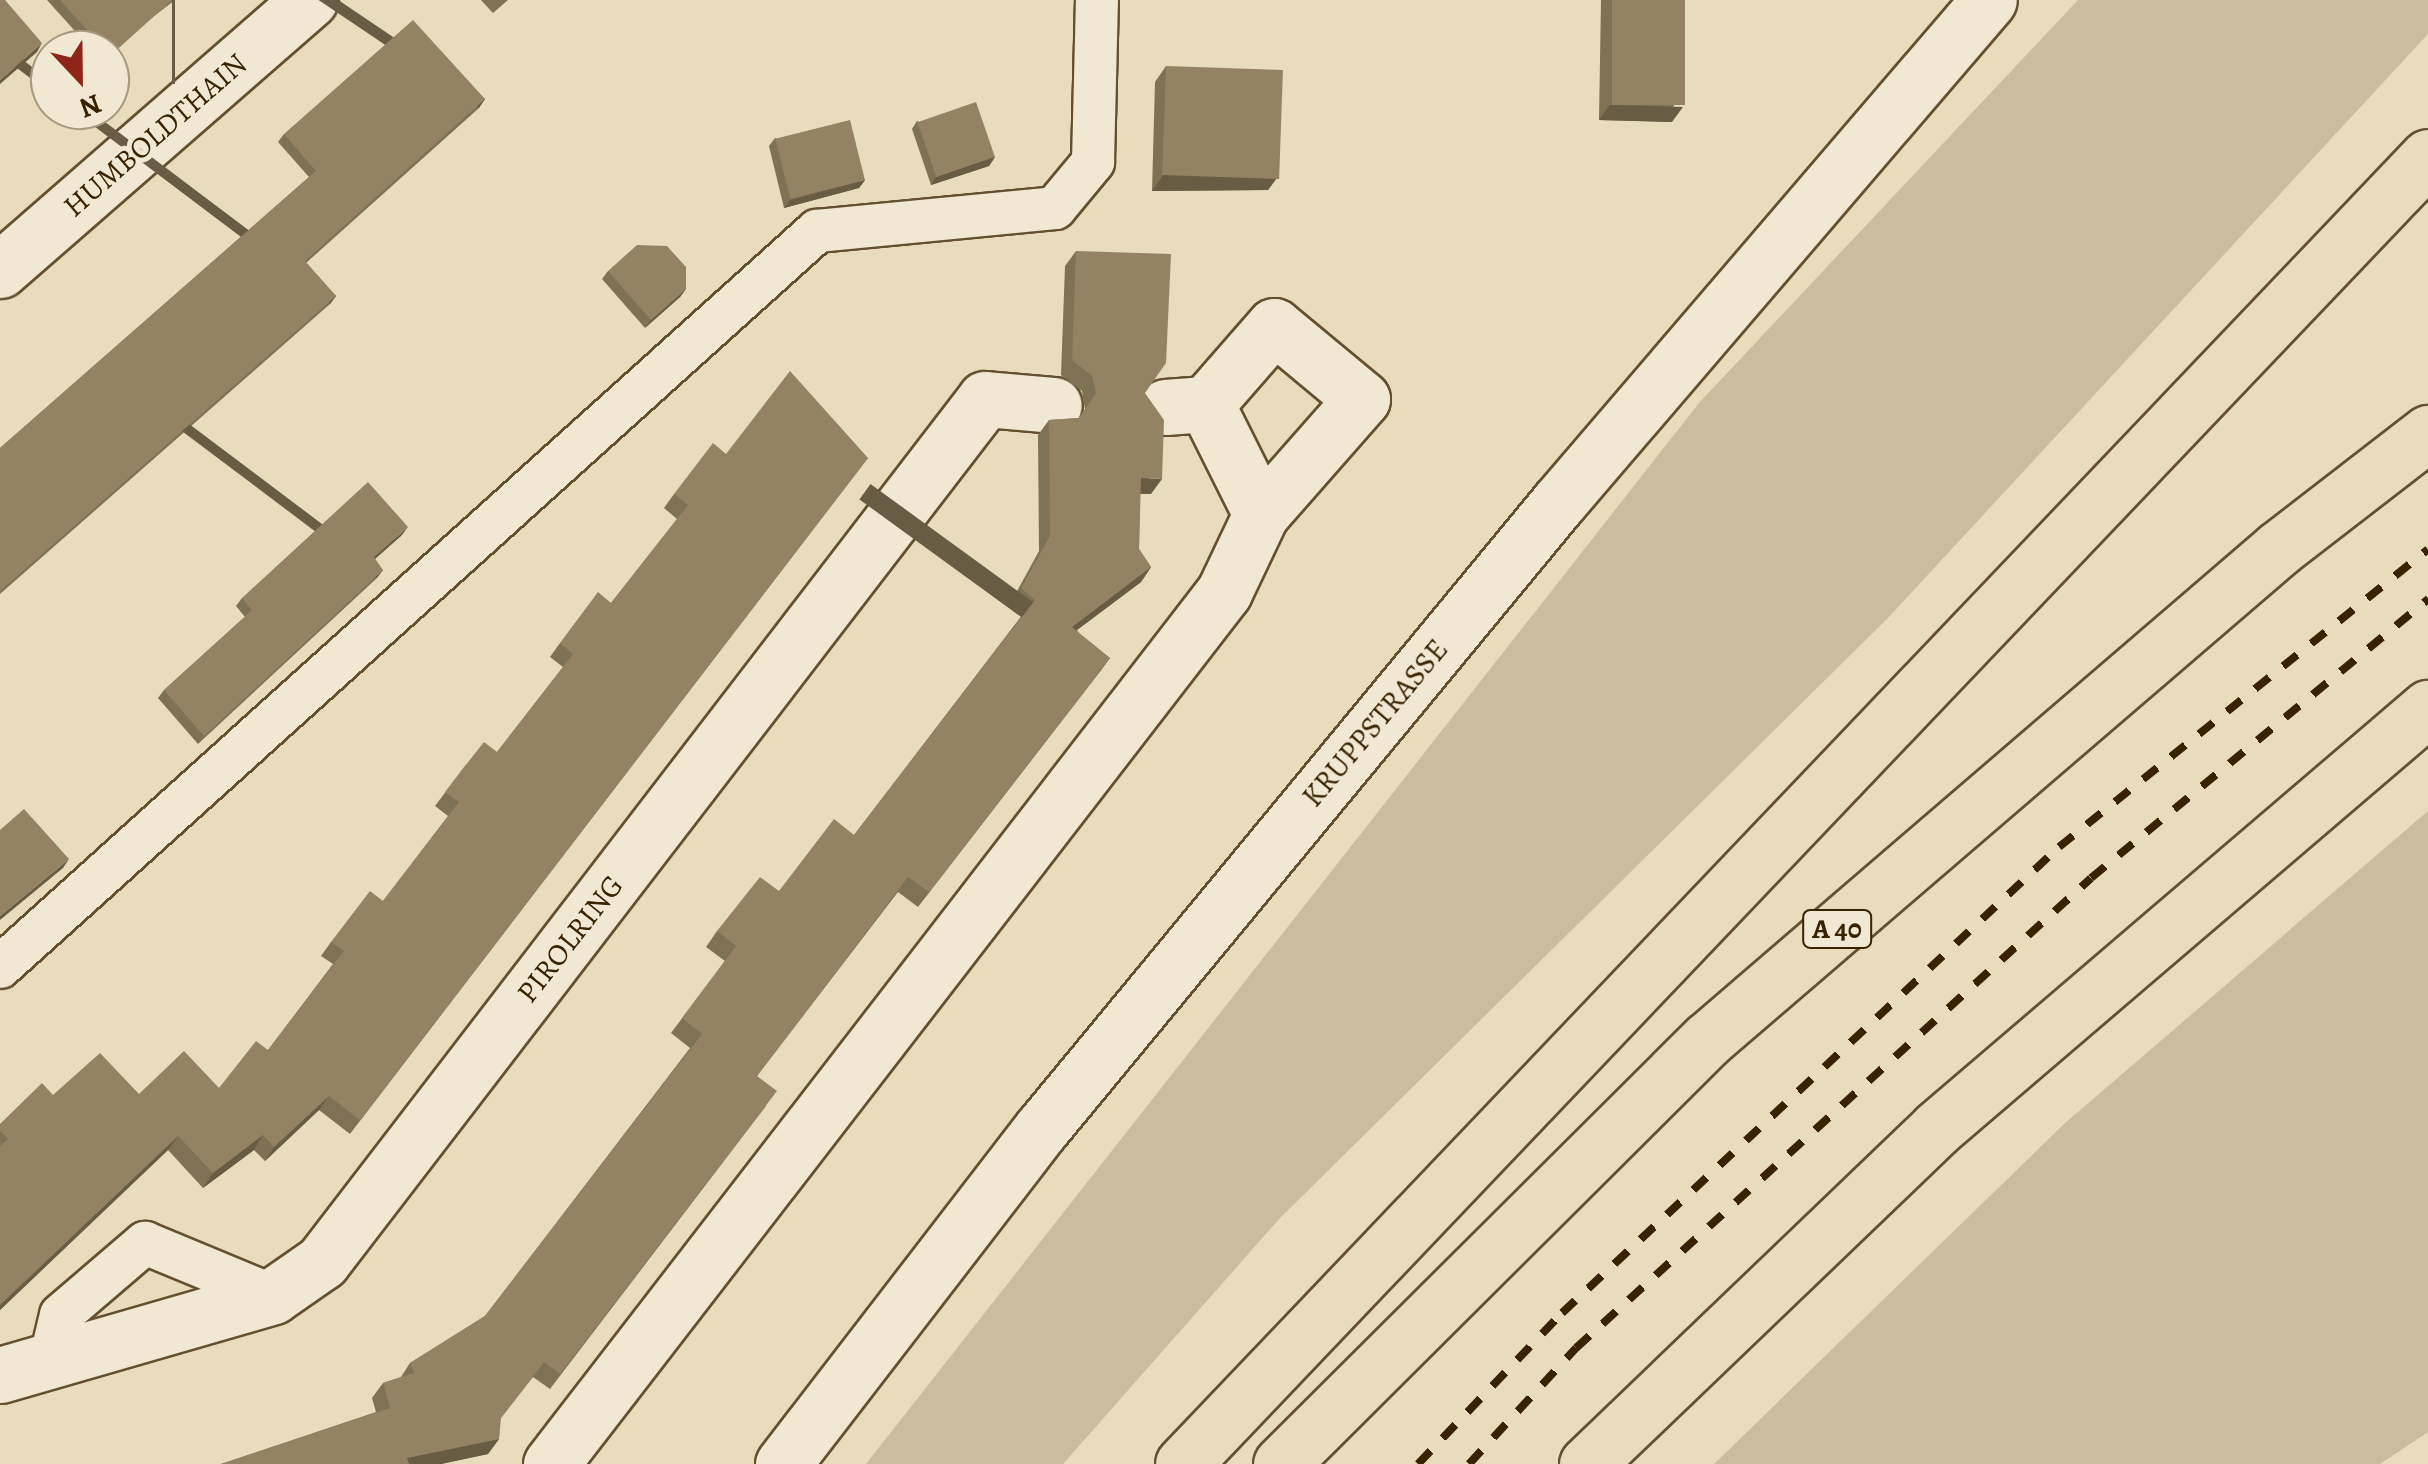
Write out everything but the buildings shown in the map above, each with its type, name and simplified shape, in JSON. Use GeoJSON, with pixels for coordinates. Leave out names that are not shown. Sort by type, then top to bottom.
{"type":"FeatureCollection","features":[{"type":"Feature","properties":{"kind":"highway"},"geometry":{"type":"LineString","coordinates":[[1182,1464],[2428,156]]}},
{"type":"Feature","properties":{"kind":"highway","name":"A 40"},"geometry":{"type":"LineString","coordinates":[[1281,1464],[1707,1040],[2278,550],[2428,433]]}},
{"type":"Feature","properties":{"kind":"highway"},"geometry":{"type":"LineString","coordinates":[[1587,1464],[1936,1129],[2428,708]]}},
{"type":"Feature","properties":{"kind":"street","name":"HUMBOLDTHAIN"},"geometry":{"type":"LineString","coordinates":[[0,270],[310,0]]}},
{"type":"Feature","properties":{"kind":"street","name":"KRUPPSTRASSE"},"geometry":{"type":"LineString","coordinates":[[783,1464],[1118,1036],[1989,0]]}},
{"type":"Feature","properties":{"kind":"street"},"geometry":{"type":"LineString","coordinates":[[551,1464],[1224,592],[1261,514],[1362,399],[1274,326],[1186,406],[1261,514]]}},
{"type":"Feature","properties":{"kind":"street","name":"PIROLRING"},"geometry":{"type":"LineString","coordinates":[[25,1368],[273,1296],[322,1262],[986,398],[1054,405]]}},
{"type":"Feature","properties":{"kind":"lane"},"geometry":{"type":"LineString","coordinates":[[0,967],[817,231],[1055,208],[1093,162],[1098,0]]}},
{"type":"Feature","properties":{"kind":"lane"},"geometry":{"type":"LineString","coordinates":[[25,1368],[61,1315],[145,1244],[273,1296]]}},
{"type":"Feature","properties":{"kind":"shaded area"},"geometry":{"type":"Polygon","coordinates":[[[2078,0],[2428,0],[2428,34],[1887,619],[1280,1218],[1063,1464],[866,1464],[1699,403],[2078,0]]]}},
{"type":"Feature","properties":{"kind":"shaded area"},"geometry":{"type":"Polygon","coordinates":[[[2428,811],[2428,1432],[2380,1464],[1714,1464],[2064,1124],[2428,811]]]}},
{"type":"Feature","properties":{"kind":"railway"},"geometry":{"type":"LineString","coordinates":[[1418,1464],[1562,1313],[2059,847],[2428,549]]}},
{"type":"Feature","properties":{"kind":"railway"},"geometry":{"type":"LineString","coordinates":[[1469,1464],[1576,1348],[2091,878],[2428,599]]}}]}
